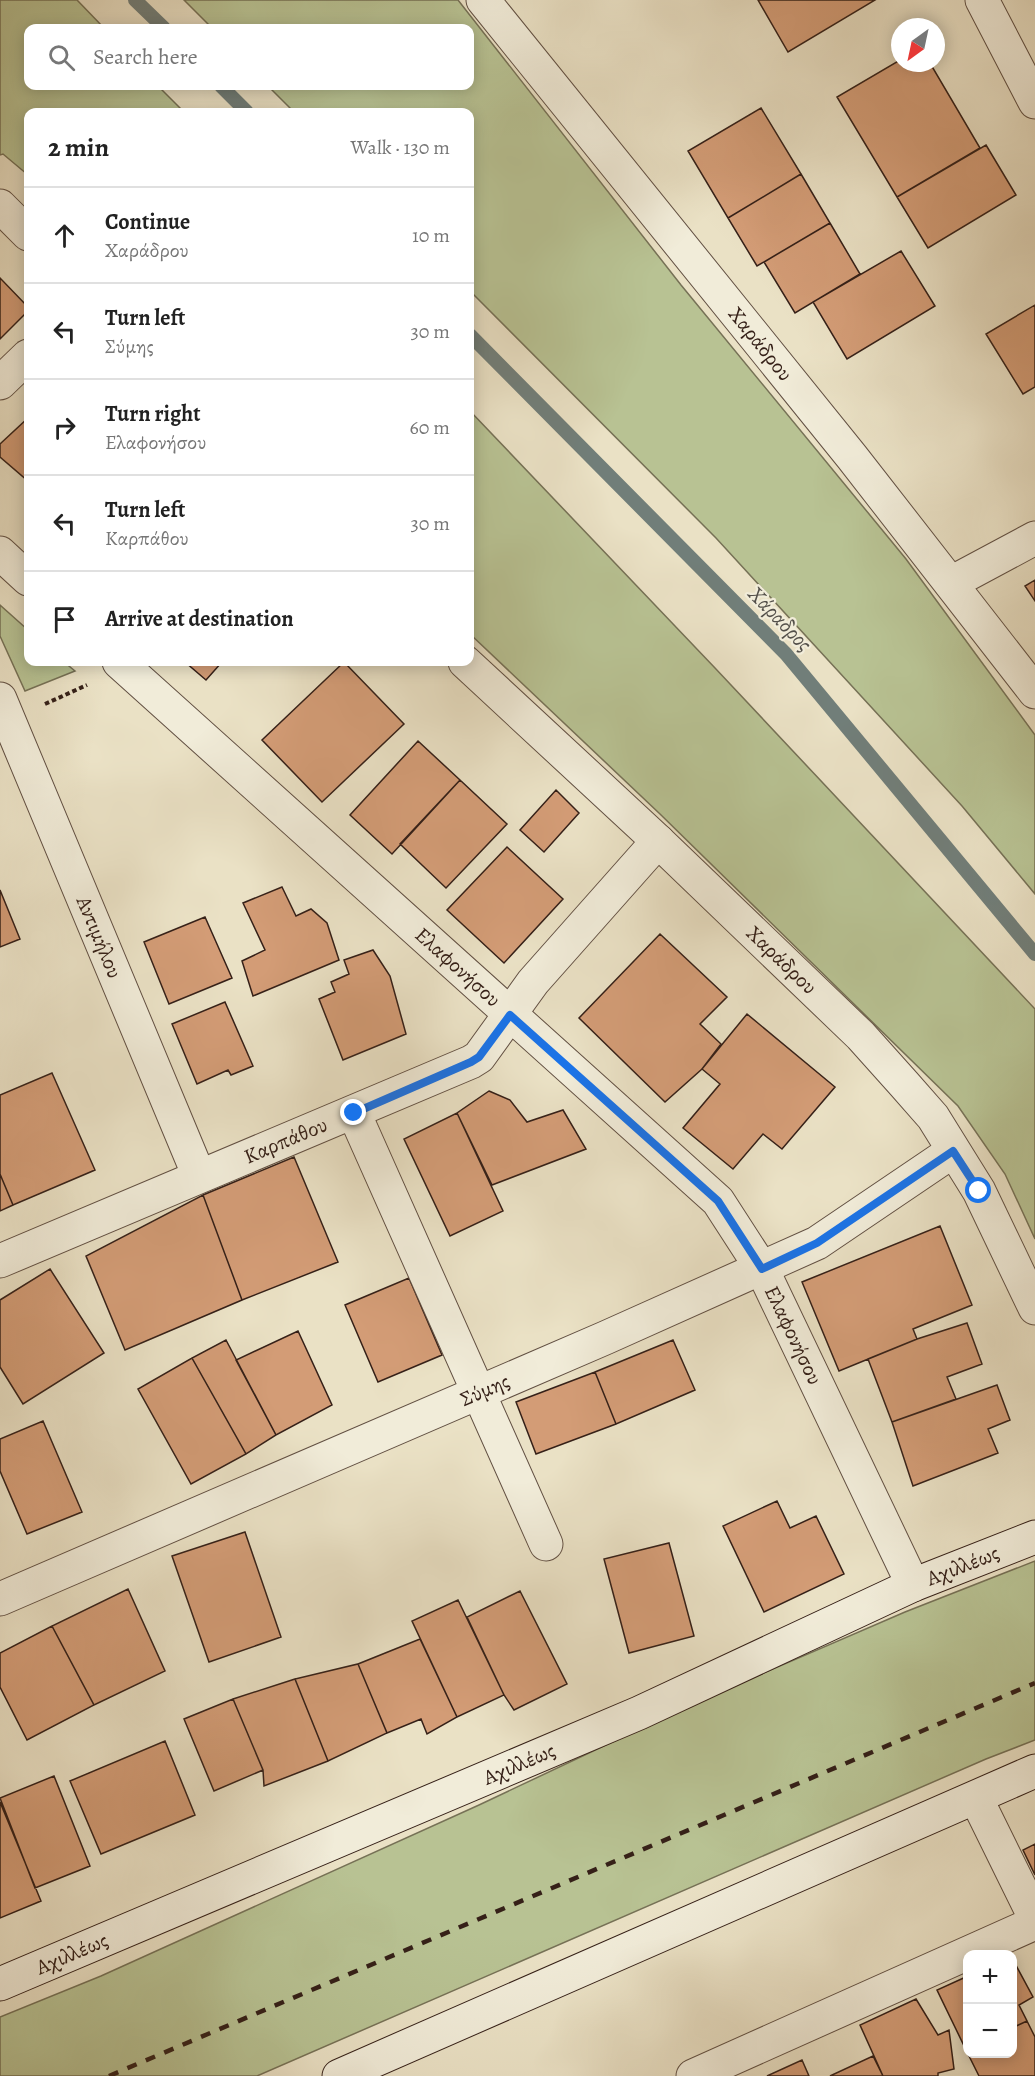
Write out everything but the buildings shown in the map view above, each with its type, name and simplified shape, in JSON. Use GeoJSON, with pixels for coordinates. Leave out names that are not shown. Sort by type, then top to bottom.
{"type":"FeatureCollection","features":[{"type":"Feature","properties":{"kind":"street","name":"Χαράδρου"},"geometry":{"type":"LineString","coordinates":[[483,0],[951,583],[1035,692]]}},
{"type":"Feature","properties":{"kind":"street"},"geometry":{"type":"LineString","coordinates":[[982,0],[1035,102]]}},
{"type":"Feature","properties":{"kind":"street"},"geometry":{"type":"LineString","coordinates":[[0,206],[24,230]]}},
{"type":"Feature","properties":{"kind":"street"},"geometry":{"type":"LineString","coordinates":[[0,383],[24,360]]}},
{"type":"Feature","properties":{"kind":"street"},"geometry":{"type":"LineString","coordinates":[[951,583],[1035,538]]}},
{"type":"Feature","properties":{"kind":"street"},"geometry":{"type":"LineString","coordinates":[[0,553],[24,575]]}},
{"type":"Feature","properties":{"kind":"street","name":"Ελαφονήσου"},"geometry":{"type":"LineString","coordinates":[[123,666],[718,1201],[762,1269],[913,1585]]}},
{"type":"Feature","properties":{"kind":"street","name":"Χαράδρου"},"geometry":{"type":"LineString","coordinates":[[469,666],[658,841],[861,1036],[933,1117],[979,1191],[1035,1308]]}},
{"type":"Feature","properties":{"kind":"street","name":"Αντιμήλου"},"geometry":{"type":"LineString","coordinates":[[4,709],[199,1176]]}},
{"type":"Feature","properties":{"kind":"street","name":"Καρπάθου"},"geometry":{"type":"LineString","coordinates":[[0,1261],[354,1113],[479,1057],[546,966],[658,841]]}},
{"type":"Feature","properties":{"kind":"street"},"geometry":{"type":"LineString","coordinates":[[354,1113],[546,1544]]}},
{"type":"Feature","properties":{"kind":"street","name":"Σύμης"},"geometry":{"type":"LineString","coordinates":[[0,1599],[762,1269],[817,1243],[953,1151]]}},
{"type":"Feature","properties":{"kind":"street","name":"Αχιλλέως"},"geometry":{"type":"LineString","coordinates":[[0,1984],[639,1713],[913,1585],[1035,1537]]}},
{"type":"Feature","properties":{"kind":"street"},"geometry":{"type":"LineString","coordinates":[[339,2076],[1035,1771]]}},
{"type":"Feature","properties":{"kind":"street"},"geometry":{"type":"LineString","coordinates":[[976,1798],[1035,1918]]}},
{"type":"Feature","properties":{"kind":"street"},"geometry":{"type":"LineString","coordinates":[[693,2076],[1035,1923]]}},
{"type":"Feature","properties":{"kind":"path"},"geometry":{"type":"LineString","coordinates":[[4,709],[119,666]]}},
{"type":"Feature","properties":{"kind":"green space"},"geometry":{"type":"Polygon","coordinates":[[[0,0],[77,0],[100,24],[24,24],[24,90],[162,90],[180,108],[24,108],[24,172],[3,154],[0,155],[0,0]]]}},
{"type":"Feature","properties":{"kind":"green space"},"geometry":{"type":"Polygon","coordinates":[[[184,0],[458,0],[681,285],[906,559],[1035,735],[1035,894],[962,806],[716,538],[474,295],[474,108],[290,108],[272,90],[474,90],[474,24],[208,24],[184,0]]]}},
{"type":"Feature","properties":{"kind":"green space"},"geometry":{"type":"Polygon","coordinates":[[[474,415],[1035,1009],[1035,1239],[1005,1174],[958,1106],[660,814],[474,638],[474,415]]]}},
{"type":"Feature","properties":{"kind":"green space"},"geometry":{"type":"Polygon","coordinates":[[[0,605],[24,626],[24,666],[69,666],[75,671],[25,691],[0,636],[0,605]]]}},
{"type":"Feature","properties":{"kind":"green space"},"geometry":{"type":"Polygon","coordinates":[[[1035,1561],[1035,1740],[986,1759],[257,2076],[0,2076],[0,2017],[101,1976],[479,1805],[699,1701],[905,1612],[1035,1561]]]}},
{"type":"Feature","properties":{"kind":"waterway","name":"Χάραδρος"},"geometry":{"type":"LineString","coordinates":[[135,0],[160,24]]}},
{"type":"Feature","properties":{"kind":"waterway","name":"Χάραδρος"},"geometry":{"type":"LineString","coordinates":[[225,90],[243,108]]}},
{"type":"Feature","properties":{"kind":"waterway","name":"Χάραδρος"},"geometry":{"type":"LineString","coordinates":[[474,339],[786,654],[1035,954]]}},
{"type":"Feature","properties":{"kind":"railway"},"geometry":{"type":"LineString","coordinates":[[109,2076],[1035,1683]]}},
{"type":"Feature","properties":{"kind":"route"},"geometry":{"type":"LineString","coordinates":[[354,1113],[479,1057],[510,1015],[718,1201],[762,1269],[817,1243],[953,1151],[979,1191]]}}]}
